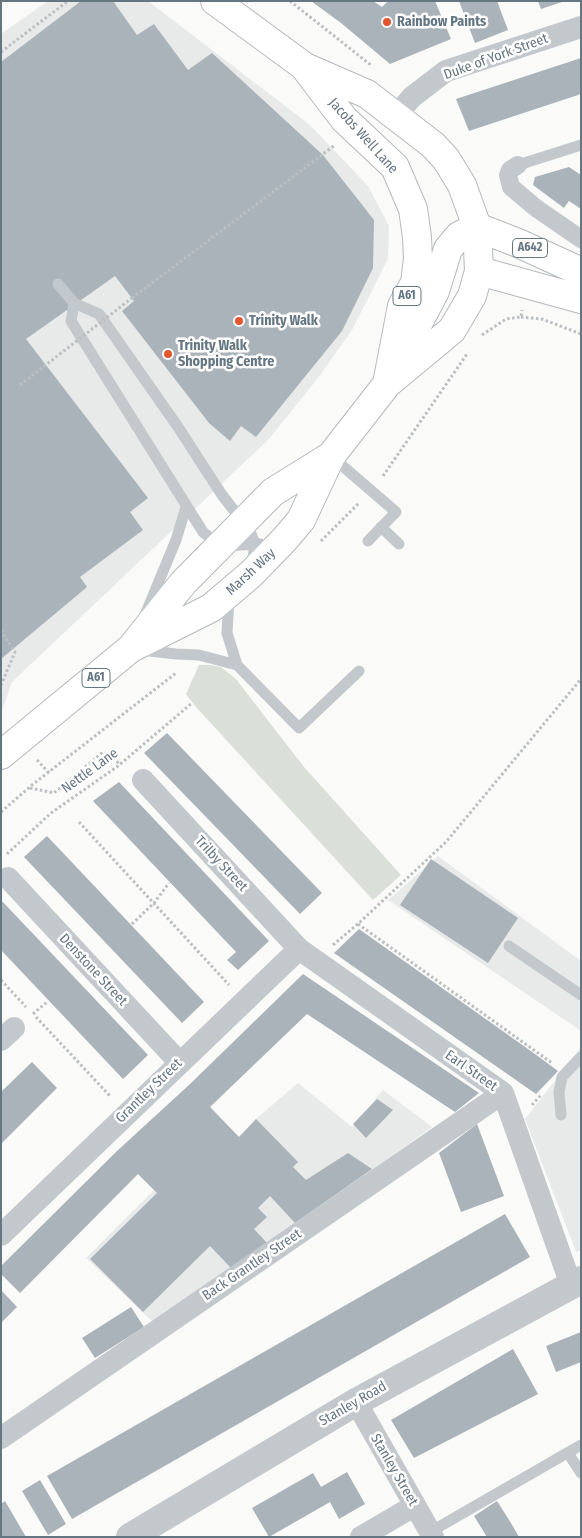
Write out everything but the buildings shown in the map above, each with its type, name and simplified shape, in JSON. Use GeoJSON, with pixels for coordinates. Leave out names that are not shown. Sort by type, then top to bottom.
{"type":"FeatureCollection","features":[{"type":"Feature","properties":{"kind":"main road","name":"Jacobs Well Lane"},"geometry":{"type":"LineString","coordinates":[[216,1],[242,10],[305,68],[344,119],[395,167],[413,208]]}},
{"type":"Feature","properties":{"kind":"main road","name":"Jacobs Well Lane"},"geometry":{"type":"LineString","coordinates":[[305,68],[367,94],[433,145],[446,159],[462,185],[477,227],[478,271]]}},
{"type":"Feature","properties":{"kind":"main road"},"geometry":{"type":"LineString","coordinates":[[413,208],[431,232],[457,259],[478,271],[581,299]]}},
{"type":"Feature","properties":{"kind":"main road","name":"Marsh Way"},"geometry":{"type":"LineString","coordinates":[[387,384],[402,306],[414,283],[418,259],[413,208]]}},
{"type":"Feature","properties":{"kind":"main road"},"geometry":{"type":"LineString","coordinates":[[387,384],[435,291],[448,249],[459,236],[477,227]]}},
{"type":"Feature","properties":{"kind":"main road","name":"A642"},"geometry":{"type":"LineString","coordinates":[[477,227],[518,242],[581,273]]}},
{"type":"Feature","properties":{"kind":"main road","name":"Marsh Way"},"geometry":{"type":"LineString","coordinates":[[131,648],[211,608],[251,574],[284,540],[301,520],[331,456],[387,384],[452,330],[472,296],[478,271]]}},
{"type":"Feature","properties":{"kind":"main road","name":"Marsh Way"},"geometry":{"type":"LineString","coordinates":[[1,755],[131,648],[183,582],[220,546],[249,533],[273,492],[331,456]]}},
{"type":"Feature","properties":{"kind":"street","name":"Duke of York Street"},"geometry":{"type":"LineString","coordinates":[[396,116],[412,97],[446,71],[581,27]]}},
{"type":"Feature","properties":{"kind":"street"},"geometry":{"type":"LineString","coordinates":[[518,166],[510,170],[508,175],[508,181],[516,193],[581,239]]}},
{"type":"Feature","properties":{"kind":"street","name":"Trilby Street"},"geometry":{"type":"LineString","coordinates":[[143,780],[306,955]]}},
{"type":"Feature","properties":{"kind":"street","name":"Denstone Street"},"geometry":{"type":"LineString","coordinates":[[4,868],[179,1062]]}},
{"type":"Feature","properties":{"kind":"street","name":"Grantley Street"},"geometry":{"type":"LineString","coordinates":[[1,1235],[245,1000],[306,955]]}},
{"type":"Feature","properties":{"kind":"street","name":"Earl Street"},"geometry":{"type":"LineString","coordinates":[[306,955],[503,1093],[576,1283]]}},
{"type":"Feature","properties":{"kind":"street","name":"Back Grantley Street"},"geometry":{"type":"LineString","coordinates":[[1,1438],[503,1093]]}},
{"type":"Feature","properties":{"kind":"street","name":"Stanley Road"},"geometry":{"type":"LineString","coordinates":[[130,1537],[356,1402],[576,1283]]}},
{"type":"Feature","properties":{"kind":"street","name":"Stanley Street"},"geometry":{"type":"LineString","coordinates":[[356,1402],[414,1506],[432,1534]]}},
{"type":"Feature","properties":{"kind":"street"},"geometry":{"type":"LineString","coordinates":[[361,1537],[414,1506]]}},
{"type":"Feature","properties":{"kind":"lane"},"geometry":{"type":"LineString","coordinates":[[518,166],[581,145]]}},
{"type":"Feature","properties":{"kind":"lane"},"geometry":{"type":"LineString","coordinates":[[58,284],[74,304],[99,314],[249,533],[251,574]]}},
{"type":"Feature","properties":{"kind":"lane"},"geometry":{"type":"LineString","coordinates":[[74,304],[71,320],[186,507],[203,532],[220,546]]}},
{"type":"Feature","properties":{"kind":"lane"},"geometry":{"type":"LineString","coordinates":[[331,456],[396,512],[368,541]]}},
{"type":"Feature","properties":{"kind":"lane"},"geometry":{"type":"LineString","coordinates":[[186,507],[176,540],[131,648],[199,655],[237,665]]}},
{"type":"Feature","properties":{"kind":"lane"},"geometry":{"type":"LineString","coordinates":[[381,527],[400,544]]}},
{"type":"Feature","properties":{"kind":"lane"},"geometry":{"type":"LineString","coordinates":[[249,533],[284,540]]}},
{"type":"Feature","properties":{"kind":"lane"},"geometry":{"type":"LineString","coordinates":[[230,592],[227,633],[237,665],[299,728],[359,671]]}},
{"type":"Feature","properties":{"kind":"lane"},"geometry":{"type":"LineString","coordinates":[[509,946],[581,995]]}},
{"type":"Feature","properties":{"kind":"lane"},"geometry":{"type":"LineString","coordinates":[[561,1115],[559,1092],[562,1077],[581,1058]]}},
{"type":"Feature","properties":{"kind":"lane"},"geometry":{"type":"LineString","coordinates":[[432,1534],[581,1446]]}},
{"type":"Feature","properties":{"kind":"lane"},"geometry":{"type":"LineString","coordinates":[[568,1453],[581,1473]]}},
{"type":"Feature","properties":{"kind":"path"},"geometry":{"type":"LineString","coordinates":[[1,52],[68,1]]}},
{"type":"Feature","properties":{"kind":"path"},"geometry":{"type":"LineString","coordinates":[[20,385],[337,143]]}},
{"type":"Feature","properties":{"kind":"path"},"geometry":{"type":"LineString","coordinates":[[521,317],[542,319],[581,334]]}},
{"type":"Feature","properties":{"kind":"path"},"geometry":{"type":"LineString","coordinates":[[1,630],[15,652],[1,685]]}},
{"type":"Feature","properties":{"kind":"path"},"geometry":{"type":"LineString","coordinates":[[306,955],[358,924],[446,842],[581,679]]}},
{"type":"Feature","properties":{"kind":"path","name":"Nettle Lane"},"geometry":{"type":"LineString","coordinates":[[4,868],[51,812],[120,764],[192,703]]}},
{"type":"Feature","properties":{"kind":"path"},"geometry":{"type":"LineString","coordinates":[[30,788],[54,793],[102,752],[120,764]]}},
{"type":"Feature","properties":{"kind":"path"},"geometry":{"type":"LineString","coordinates":[[79,822],[245,1000]]}},
{"type":"Feature","properties":{"kind":"path"},"geometry":{"type":"LineString","coordinates":[[132,924],[154,903],[169,883]]}},
{"type":"Feature","properties":{"kind":"path"},"geometry":{"type":"LineString","coordinates":[[358,924],[554,1064]]}},
{"type":"Feature","properties":{"kind":"path"},"geometry":{"type":"LineString","coordinates":[[1,980],[126,1113]]}},
{"type":"Feature","properties":{"kind":"path"},"geometry":{"type":"LineString","coordinates":[[33,1014],[48,1001]]}},
{"type":"Feature","properties":{"kind":"path"},"geometry":{"type":"LineString","coordinates":[[514,1125],[544,1091]]}},
{"type":"Feature","properties":{"kind":"shaded area","name":"Trinity Walk Shopping Centre"},"geometry":{"type":"Polygon","coordinates":[[[48,1],[148,1],[310,125],[368,186],[389,226],[388,259],[352,330],[318,378],[269,439],[12,682],[1,714],[1,34],[48,1]]]}},
{"type":"Feature","properties":{"kind":"shaded area"},"geometry":{"type":"Polygon","coordinates":[[[199,665],[221,667],[236,679],[304,767],[401,875],[373,900],[186,694],[199,665]]]}},
{"type":"Feature","properties":{"kind":"shaded area"},"geometry":{"type":"Polygon","coordinates":[[[438,856],[581,961],[581,1031],[388,900],[438,856]]]}},
{"type":"Feature","properties":{"kind":"shaded area"},"geometry":{"type":"Polygon","coordinates":[[[581,1047],[581,1250],[576,1252],[525,1119],[581,1047]]]}},
{"type":"Feature","properties":{"kind":"shaded area"},"geometry":{"type":"Polygon","coordinates":[[[298,1083],[352,1127],[383,1090],[432,1127],[156,1325],[86,1258],[154,1190],[116,1152],[189,1085],[239,1137],[256,1119],[298,1083]]]}},
{"type":"Feature","properties":{"kind":"place","name":"Rainbow Paints"},"geometry":{"type":"Point","coordinates":[387,22]}},
{"type":"Feature","properties":{"kind":"place","name":"Trinity Walk"},"geometry":{"type":"Point","coordinates":[239,321]}},
{"type":"Feature","properties":{"kind":"place","name":"Trinity Walk Shopping Centre"},"geometry":{"type":"Point","coordinates":[168,354]}}]}
